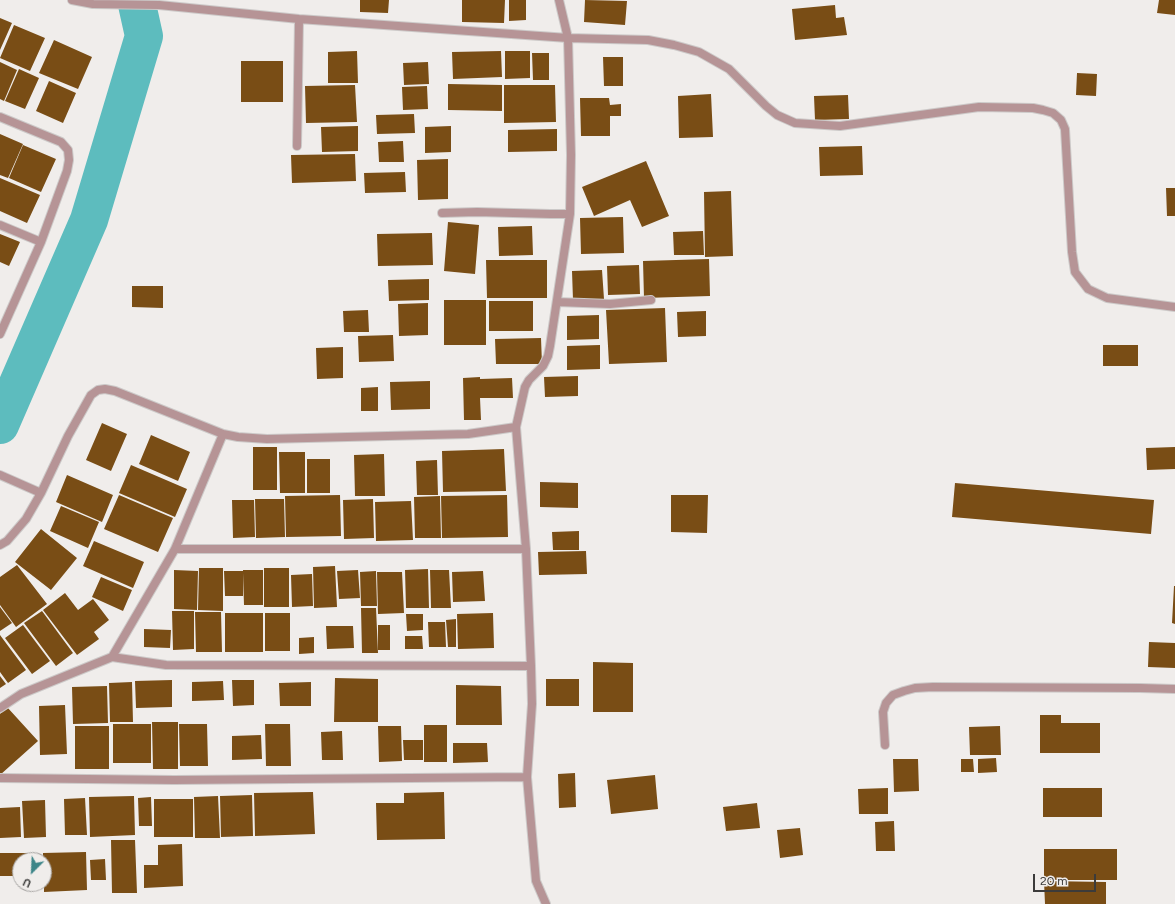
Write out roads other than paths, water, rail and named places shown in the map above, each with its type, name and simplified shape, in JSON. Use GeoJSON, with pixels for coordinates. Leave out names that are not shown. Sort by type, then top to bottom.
{"type":"FeatureCollection","features":[{"type":"Feature","properties":{"kind":"street"},"geometry":{"type":"LineString","coordinates":[[72,0],[93,4],[159,4],[299,20],[568,38],[648,40],[699,52],[729,69],[777,115],[795,123],[840,126],[979,106],[1033,108],[1043,110],[1053,113],[1061,120],[1065,129],[1072,252],[1075,272],[1088,289],[1107,298],[1175,307]]}},
{"type":"Feature","properties":{"kind":"street"},"geometry":{"type":"LineString","coordinates":[[546,904],[536,881],[527,777],[532,704],[531,666],[526,549],[516,427],[529,380],[543,366],[548,356],[570,214],[571,155],[568,38],[560,0]]}},
{"type":"Feature","properties":{"kind":"street"},"geometry":{"type":"LineString","coordinates":[[297,146],[299,20]]}},
{"type":"Feature","properties":{"kind":"street"},"geometry":{"type":"LineString","coordinates":[[0,117],[61,142],[68,150],[69,160],[67,172],[41,242],[0,334]]}},
{"type":"Feature","properties":{"kind":"street"},"geometry":{"type":"LineString","coordinates":[[442,213],[477,212],[570,214]]}},
{"type":"Feature","properties":{"kind":"street"},"geometry":{"type":"LineString","coordinates":[[0,224],[41,242]]}},
{"type":"Feature","properties":{"kind":"street"},"geometry":{"type":"LineString","coordinates":[[556,302],[610,304],[651,300]]}},
{"type":"Feature","properties":{"kind":"street"},"geometry":{"type":"LineString","coordinates":[[0,545],[7,541],[26,519],[42,493],[68,436],[86,402],[91,394],[98,390],[105,389],[115,391],[223,434],[238,437],[267,439],[468,434],[516,427]]}},
{"type":"Feature","properties":{"kind":"street"},"geometry":{"type":"LineString","coordinates":[[112,657],[175,550],[223,434]]}},
{"type":"Feature","properties":{"kind":"street"},"geometry":{"type":"LineString","coordinates":[[0,475],[42,493]]}},
{"type":"Feature","properties":{"kind":"street"},"geometry":{"type":"LineString","coordinates":[[175,550],[526,549]]}},
{"type":"Feature","properties":{"kind":"street"},"geometry":{"type":"LineString","coordinates":[[0,708],[21,694],[112,657],[166,665],[531,666]]}},
{"type":"Feature","properties":{"kind":"street"},"geometry":{"type":"LineString","coordinates":[[885,745],[883,712],[886,703],[893,695],[904,690],[940,687],[1175,689]]}},
{"type":"Feature","properties":{"kind":"street"},"geometry":{"type":"LineString","coordinates":[[0,778],[182,780],[527,777]]}},
{"type":"Feature","properties":{"kind":"waterway"},"geometry":{"type":"LineString","coordinates":[[0,425],[89,220],[144,36],[136,0]]}}]}
